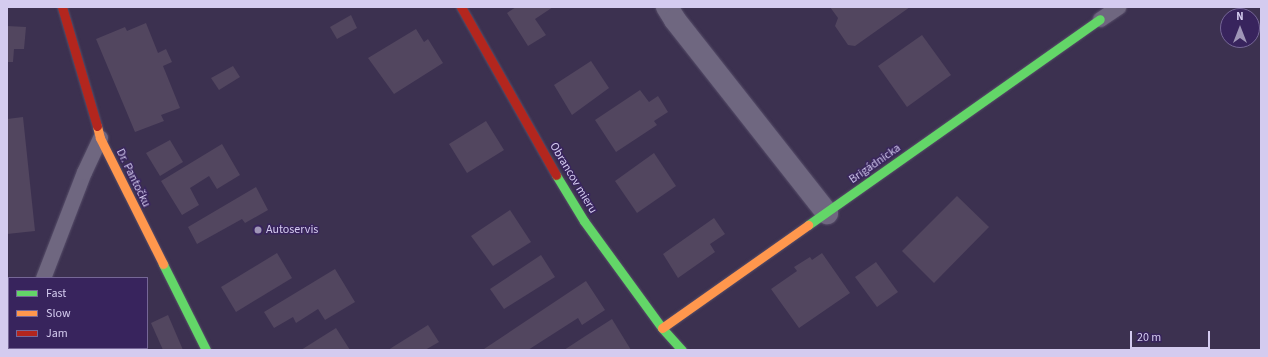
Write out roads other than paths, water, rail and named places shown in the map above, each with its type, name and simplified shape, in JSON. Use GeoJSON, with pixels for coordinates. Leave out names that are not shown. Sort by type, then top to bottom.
{"type":"FeatureCollection","features":[{"type":"Feature","properties":{"kind":"street","name":"Dr. Pantočku"},"geometry":{"type":"LineString","coordinates":[[62,7],[100,138],[206,350]]}},
{"type":"Feature","properties":{"kind":"street","name":"Obrancov mieru"},"geometry":{"type":"LineString","coordinates":[[461,7],[545,157],[584,221],[662,328],[682,350]]}},
{"type":"Feature","properties":{"kind":"street"},"geometry":{"type":"LineString","coordinates":[[667,7],[675,20],[827,213]]}},
{"type":"Feature","properties":{"kind":"street","name":"Brigádnicka"},"geometry":{"type":"LineString","coordinates":[[662,328],[1100,19]]}},
{"type":"Feature","properties":{"kind":"lane"},"geometry":{"type":"LineString","coordinates":[[1100,19],[1118,7]]}},
{"type":"Feature","properties":{"kind":"lane"},"geometry":{"type":"LineString","coordinates":[[43,277],[84,172],[100,138]]}},
{"type":"Feature","properties":{"kind":"place","name":"Autoservis"},"geometry":{"type":"Point","coordinates":[258,230]}}]}
